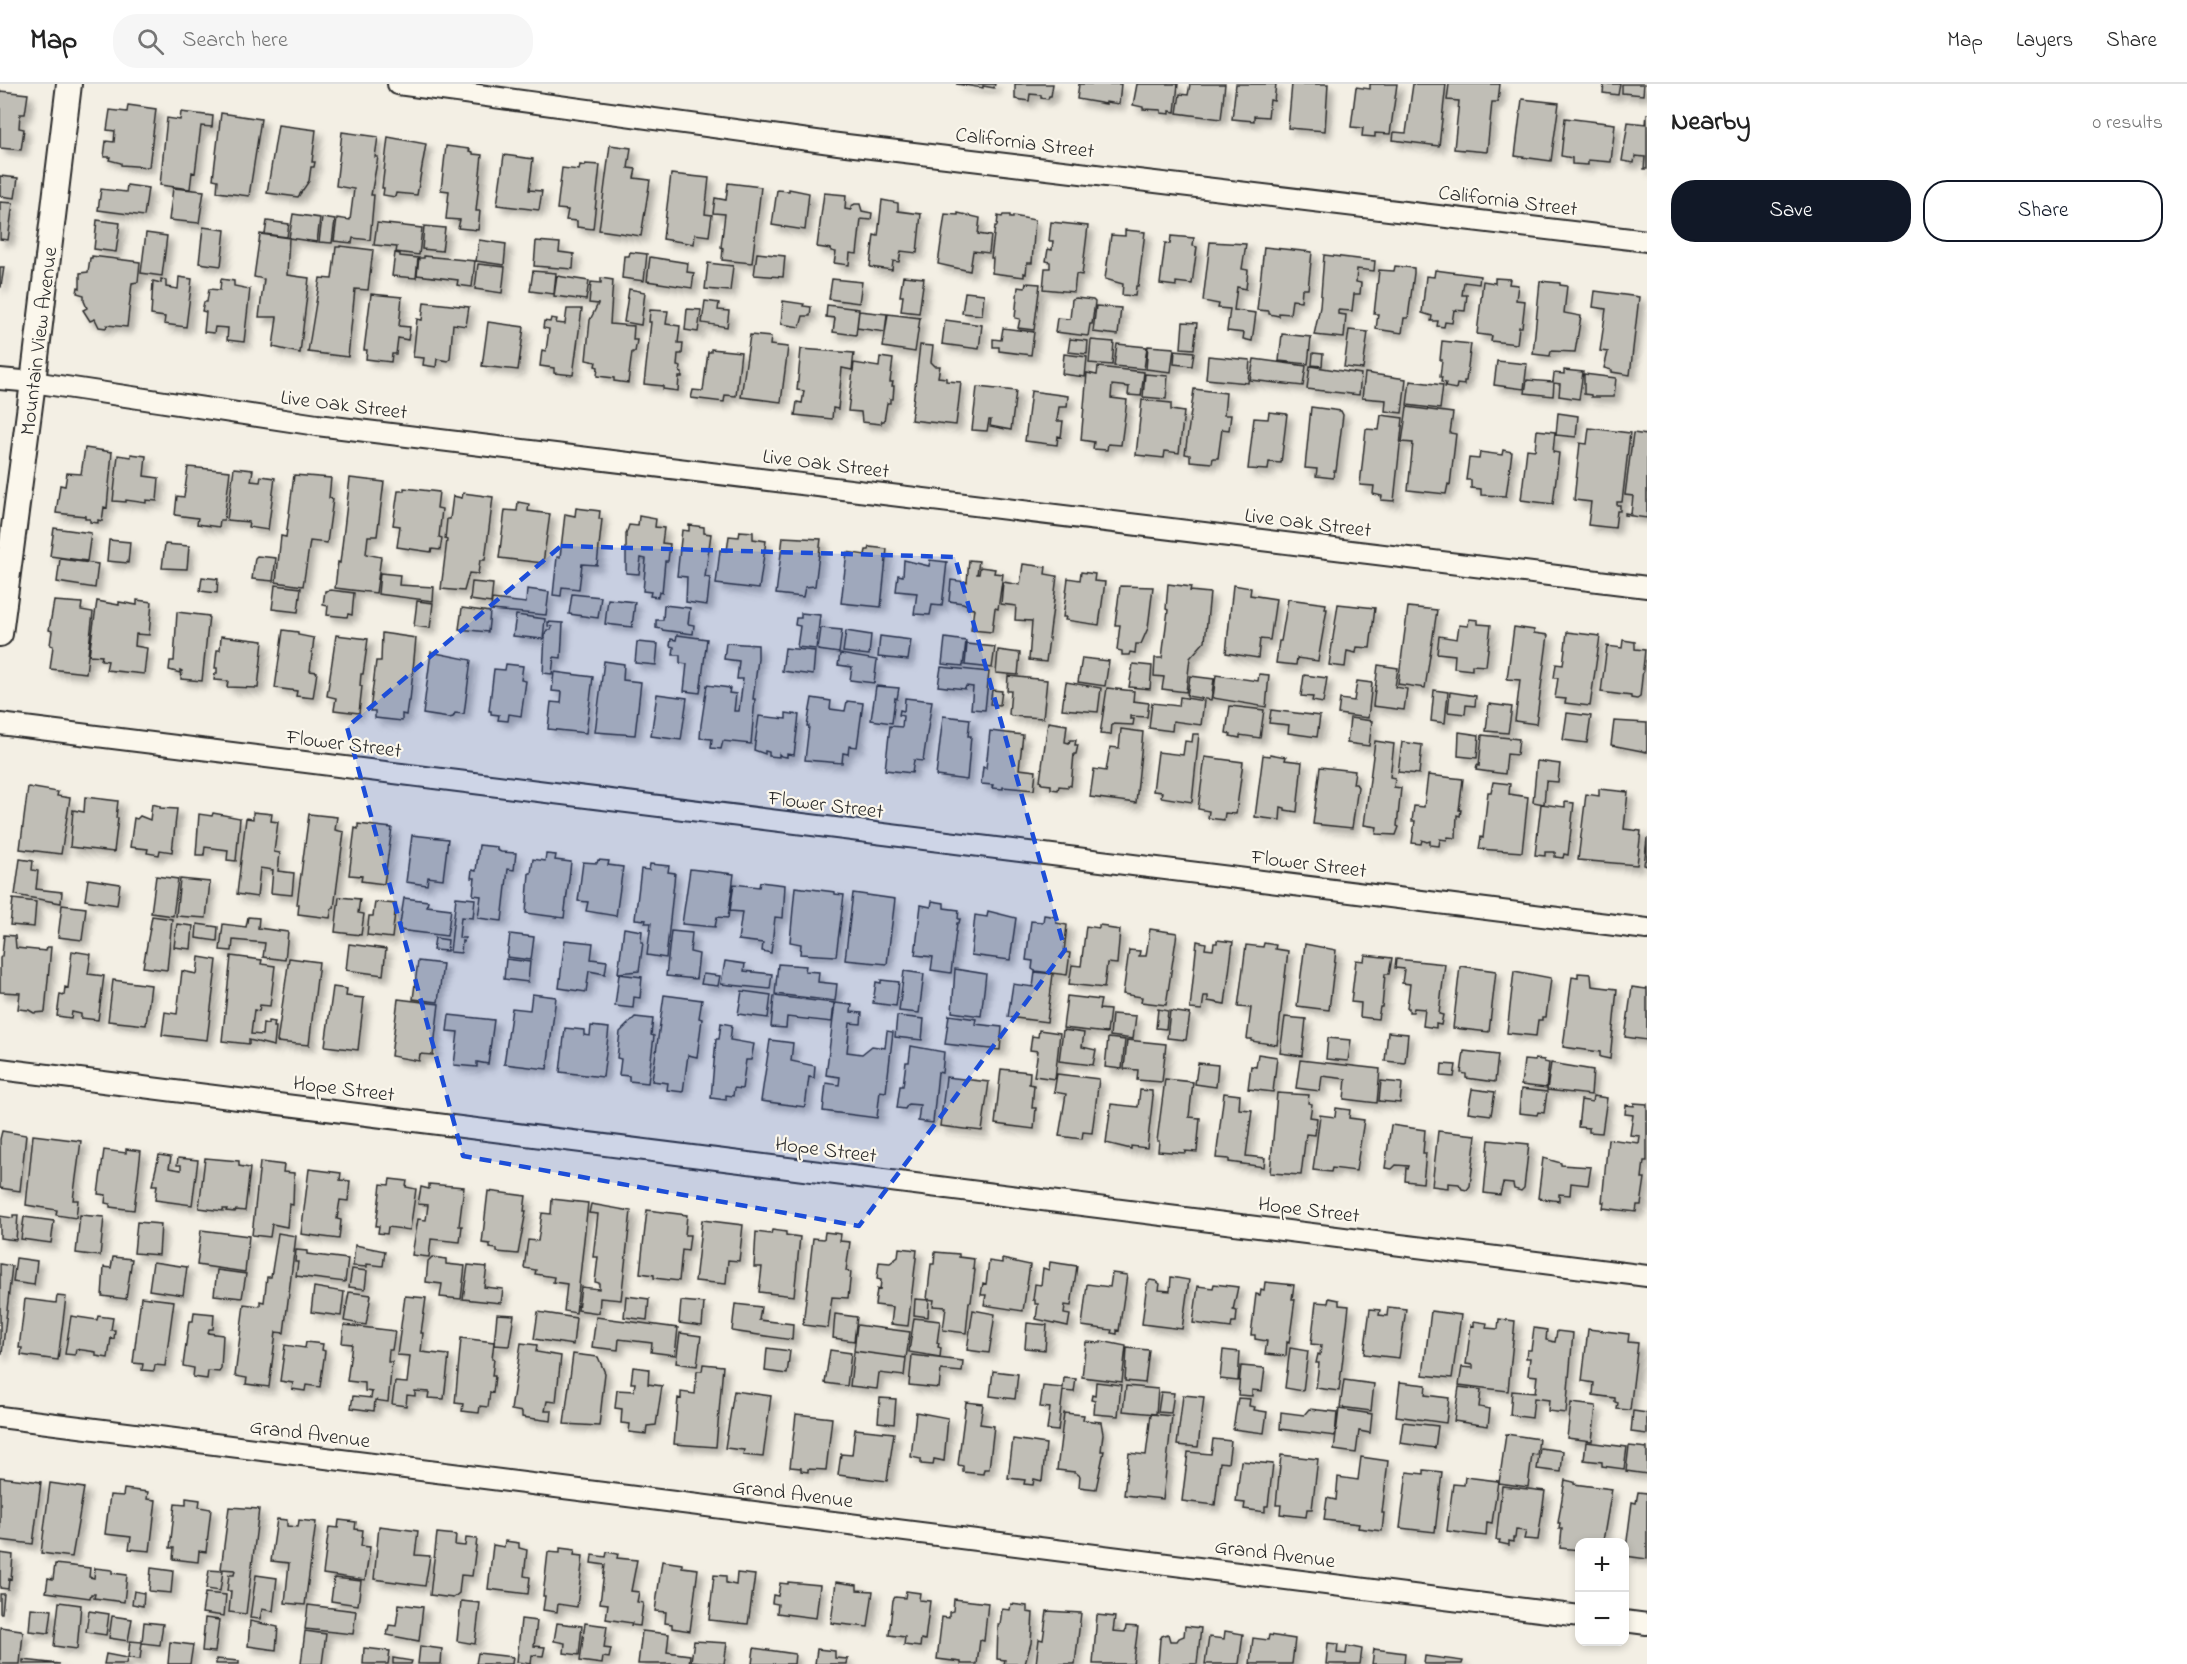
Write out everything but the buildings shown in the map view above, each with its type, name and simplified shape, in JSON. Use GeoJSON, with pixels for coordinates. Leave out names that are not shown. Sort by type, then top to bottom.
{"type":"FeatureCollection","features":[{"type":"Feature","properties":{"kind":"street","name":"Mountain View Avenue"},"geometry":{"type":"LineString","coordinates":[[0,634],[69,84]]}},
{"type":"Feature","properties":{"kind":"street","name":"California Street"},"geometry":{"type":"LineString","coordinates":[[398,84],[838,144],[1647,241]]}},
{"type":"Feature","properties":{"kind":"street","name":"Live Oak Street"},"geometry":{"type":"LineString","coordinates":[[0,379],[329,427],[1647,587]]}},
{"type":"Feature","properties":{"kind":"street","name":"Flower Street"},"geometry":{"type":"LineString","coordinates":[[0,724],[1647,929]]}},
{"type":"Feature","properties":{"kind":"street","name":"Hope Street"},"geometry":{"type":"LineString","coordinates":[[0,1069],[1647,1276]]}},
{"type":"Feature","properties":{"kind":"street","name":"Grand Avenue"},"geometry":{"type":"LineString","coordinates":[[0,1418],[1575,1615]]}},
{"type":"Feature","properties":{"kind":"street"},"geometry":{"type":"LineString","coordinates":[[1629,1622],[1647,1624]]}},
{"type":"Feature","properties":{"kind":"highlighted area"},"geometry":{"type":"Polygon","coordinates":[[[561,546],[955,557],[1065,950],[859,1226],[463,1156],[347,727],[561,546]]]}}]}
